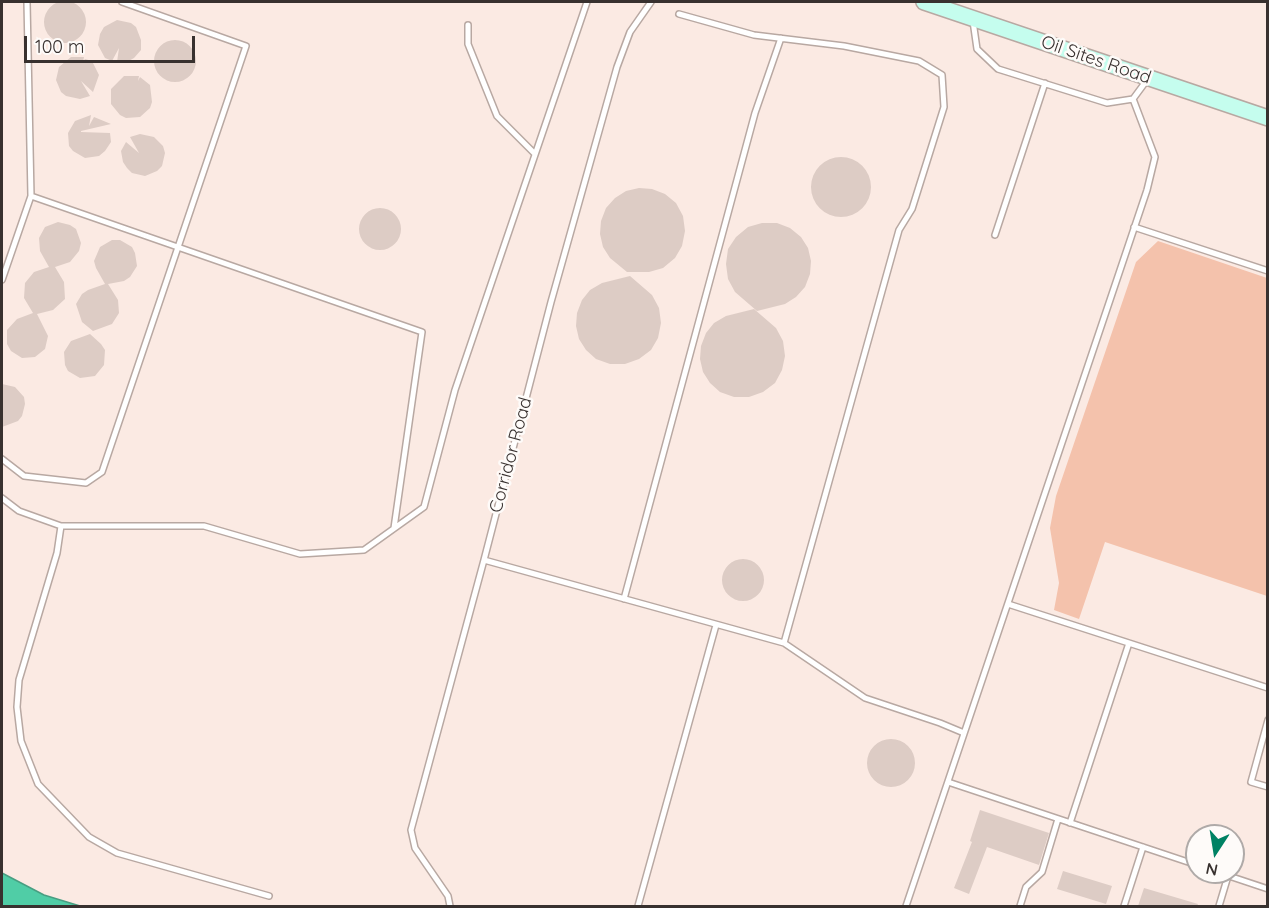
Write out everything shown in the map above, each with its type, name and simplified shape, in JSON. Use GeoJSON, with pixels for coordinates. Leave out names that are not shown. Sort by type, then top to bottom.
{"type":"FeatureCollection","features":[{"type":"Feature","properties":{"kind":"street","name":"Oil Sites Road"},"geometry":{"type":"LineString","coordinates":[[924,2],[1268,118]]}},
{"type":"Feature","properties":{"kind":"lane"},"geometry":{"type":"LineString","coordinates":[[2,280],[31,196],[27,2]]}},
{"type":"Feature","properties":{"kind":"lane"},"geometry":{"type":"LineString","coordinates":[[2,459],[24,476],[86,483],[102,472],[246,46],[122,2]]}},
{"type":"Feature","properties":{"kind":"lane"},"geometry":{"type":"LineString","coordinates":[[2,498],[20,512],[61,526],[204,526],[300,554],[364,550],[424,507],[455,390],[587,2]]}},
{"type":"Feature","properties":{"kind":"lane","name":"Corridor Road"},"geometry":{"type":"LineString","coordinates":[[450,906],[448,896],[415,848],[411,830],[551,302],[617,67],[630,32],[651,2]]}},
{"type":"Feature","properties":{"kind":"lane"},"geometry":{"type":"LineString","coordinates":[[679,14],[754,35],[844,46],[919,61],[942,75],[944,106],[912,209],[899,230],[784,643]]}},
{"type":"Feature","properties":{"kind":"lane"},"geometry":{"type":"LineString","coordinates":[[972,18],[977,49],[998,69],[1107,103],[1133,99],[1148,78]]}},
{"type":"Feature","properties":{"kind":"lane"},"geometry":{"type":"LineString","coordinates":[[468,25],[468,44],[497,116],[535,154]]}},
{"type":"Feature","properties":{"kind":"lane"},"geometry":{"type":"LineString","coordinates":[[624,599],[755,113],[781,39]]}},
{"type":"Feature","properties":{"kind":"lane"},"geometry":{"type":"LineString","coordinates":[[995,235],[1045,84]]}},
{"type":"Feature","properties":{"kind":"lane"},"geometry":{"type":"LineString","coordinates":[[906,906],[1134,227],[1155,157],[1133,99]]}},
{"type":"Feature","properties":{"kind":"lane"},"geometry":{"type":"LineString","coordinates":[[31,196],[422,332],[394,528]]}},
{"type":"Feature","properties":{"kind":"lane"},"geometry":{"type":"LineString","coordinates":[[1134,227],[1268,271]]}},
{"type":"Feature","properties":{"kind":"lane"},"geometry":{"type":"LineString","coordinates":[[61,526],[57,553],[20,680],[17,707],[21,741],[38,784],[89,837],[117,852],[269,896]]}},
{"type":"Feature","properties":{"kind":"lane"},"geometry":{"type":"LineString","coordinates":[[484,560],[784,643],[865,698],[964,733]]}},
{"type":"Feature","properties":{"kind":"lane"},"geometry":{"type":"LineString","coordinates":[[1008,604],[1268,688]]}},
{"type":"Feature","properties":{"kind":"lane"},"geometry":{"type":"LineString","coordinates":[[638,906],[716,625]]}},
{"type":"Feature","properties":{"kind":"lane"},"geometry":{"type":"LineString","coordinates":[[1070,823],[1130,643]]}},
{"type":"Feature","properties":{"kind":"lane"},"geometry":{"type":"LineString","coordinates":[[1268,720],[1251,782],[1268,787]]}},
{"type":"Feature","properties":{"kind":"lane"},"geometry":{"type":"LineString","coordinates":[[948,782],[1185,861]]}},
{"type":"Feature","properties":{"kind":"lane"},"geometry":{"type":"LineString","coordinates":[[1020,906],[1026,887],[1042,872],[1058,819]]}},
{"type":"Feature","properties":{"kind":"lane"},"geometry":{"type":"LineString","coordinates":[[1124,906],[1143,847]]}},
{"type":"Feature","properties":{"kind":"lane"},"geometry":{"type":"LineString","coordinates":[[1245,882],[1268,889]]}},
{"type":"Feature","properties":{"kind":"lane"},"geometry":{"type":"LineString","coordinates":[[1219,906],[1226,884]]}},
{"type":"Feature","properties":{"kind":"shaded area"},"geometry":{"type":"Polygon","coordinates":[[[1158,241],[1267,278],[1267,596],[1105,542],[1079,619],[1054,610],[1059,583],[1050,528],[1056,496],[1136,262],[1158,241]]]}},
{"type":"Feature","properties":{"kind":"shaded area"},"geometry":{"type":"Polygon","coordinates":[[[2,873],[44,895],[80,906],[2,906],[2,873]]]}},
{"type":"Feature","properties":{"kind":"building"},"geometry":{"type":"Polygon","coordinates":[[[65,1],[73,2],[80,7],[85,14],[85,30],[80,37],[73,42],[65,43],[57,42],[50,37],[45,30],[44,22],[45,14],[50,7],[57,2],[65,1]]]}},
{"type":"Feature","properties":{"kind":"building"},"geometry":{"type":"Polygon","coordinates":[[[117,20],[131,23],[136,27],[141,40],[141,50],[125,63],[117,62],[119,48],[112,61],[105,58],[98,45],[104,27],[117,20]]]}},
{"type":"Feature","properties":{"kind":"building"},"geometry":{"type":"Polygon","coordinates":[[[175,40],[183,41],[190,46],[195,53],[195,69],[190,76],[183,81],[175,82],[167,81],[160,76],[155,69],[154,61],[155,53],[160,46],[167,41],[175,40]]]}},
{"type":"Feature","properties":{"kind":"building"},"geometry":{"type":"Polygon","coordinates":[[[71,57],[84,57],[83,62],[85,59],[92,61],[99,75],[93,92],[81,81],[90,96],[80,99],[66,96],[61,92],[56,80],[59,67],[71,57]]]}},
{"type":"Feature","properties":{"kind":"building"},"geometry":{"type":"Polygon","coordinates":[[[124,76],[139,76],[138,81],[140,77],[150,85],[152,102],[150,108],[140,117],[126,118],[120,115],[111,104],[111,89],[124,76]]]}},
{"type":"Feature","properties":{"kind":"building"},"geometry":{"type":"Polygon","coordinates":[[[91,115],[89,126],[94,117],[111,124],[81,132],[110,133],[111,142],[99,156],[85,158],[69,146],[68,133],[75,121],[91,115]]]}},
{"type":"Feature","properties":{"kind":"building"},"geometry":{"type":"Polygon","coordinates":[[[140,134],[154,137],[163,146],[165,153],[162,166],[145,176],[132,173],[127,168],[121,151],[126,142],[139,153],[130,137],[140,134]]]}},
{"type":"Feature","properties":{"kind":"building"},"geometry":{"type":"Polygon","coordinates":[[[835,157],[847,157],[858,162],[866,170],[871,187],[869,199],[858,212],[847,217],[835,217],[824,212],[816,204],[811,193],[811,181],[816,170],[824,162],[835,157]]]}},
{"type":"Feature","properties":{"kind":"building"},"geometry":{"type":"Polygon","coordinates":[[[639,188],[652,189],[665,194],[676,203],[683,216],[685,231],[682,246],[675,258],[663,268],[649,272],[627,272],[610,258],[603,247],[600,234],[601,221],[606,208],[615,198],[626,191],[639,188]]]}},
{"type":"Feature","properties":{"kind":"building"},"geometry":{"type":"Polygon","coordinates":[[[380,208],[388,209],[395,214],[400,221],[400,237],[395,244],[388,249],[380,250],[372,249],[365,244],[360,237],[359,229],[360,221],[365,214],[372,209],[380,208]]]}},
{"type":"Feature","properties":{"kind":"building"},"geometry":{"type":"Polygon","coordinates":[[[58,222],[76,229],[81,243],[79,251],[70,262],[55,267],[64,282],[65,299],[53,310],[37,314],[48,336],[45,349],[35,357],[22,358],[11,351],[7,344],[7,330],[17,319],[33,313],[24,298],[25,283],[34,272],[49,267],[40,251],[39,238],[45,227],[58,222]]]}},
{"type":"Feature","properties":{"kind":"building"},"geometry":{"type":"Polygon","coordinates":[[[762,223],[777,223],[790,228],[801,237],[808,248],[811,261],[810,274],[805,287],[796,297],[785,304],[757,311],[735,292],[728,279],[726,264],[728,249],[736,237],[748,227],[762,223]]]}},
{"type":"Feature","properties":{"kind":"building"},"geometry":{"type":"Polygon","coordinates":[[[112,240],[120,240],[132,247],[137,266],[130,277],[124,281],[108,284],[118,300],[119,313],[112,324],[93,331],[82,322],[76,304],[82,294],[105,284],[94,261],[100,247],[112,240]]]}},
{"type":"Feature","properties":{"kind":"building"},"geometry":{"type":"Polygon","coordinates":[[[630,276],[652,295],[659,308],[661,323],[658,338],[651,350],[639,359],[625,364],[610,364],[596,359],[586,350],[579,339],[576,326],[577,313],[582,300],[590,290],[602,283],[630,276]]]}},
{"type":"Feature","properties":{"kind":"building"},"geometry":{"type":"Polygon","coordinates":[[[754,309],[776,328],[783,341],[785,356],[782,370],[775,383],[763,392],[749,397],[734,397],[720,392],[710,383],[703,372],[700,359],[701,346],[706,333],[714,323],[726,316],[754,309]]]}},
{"type":"Feature","properties":{"kind":"building"},"geometry":{"type":"Polygon","coordinates":[[[90,334],[105,350],[104,365],[95,376],[80,378],[68,371],[64,352],[71,341],[90,334]]]}},
{"type":"Feature","properties":{"kind":"building"},"geometry":{"type":"Polygon","coordinates":[[[2,384],[15,387],[24,397],[25,404],[18,421],[2,427],[2,384]]]}},
{"type":"Feature","properties":{"kind":"building"},"geometry":{"type":"Polygon","coordinates":[[[743,559],[751,560],[758,565],[763,572],[763,588],[758,595],[751,600],[743,601],[735,600],[728,595],[723,588],[722,580],[723,572],[728,565],[735,560],[743,559]]]}},
{"type":"Feature","properties":{"kind":"building"},"geometry":{"type":"Polygon","coordinates":[[[891,739],[908,746],[915,763],[908,780],[891,787],[874,780],[867,763],[874,746],[891,739]]]}},
{"type":"Feature","properties":{"kind":"building"},"geometry":{"type":"Polygon","coordinates":[[[980,810],[1049,833],[1039,865],[987,847],[969,894],[954,888],[972,842],[970,841],[980,810]]]}},
{"type":"Feature","properties":{"kind":"building"},"geometry":{"type":"Polygon","coordinates":[[[1063,871],[1112,886],[1106,904],[1057,889],[1063,871]]]}},
{"type":"Feature","properties":{"kind":"building"},"geometry":{"type":"Polygon","coordinates":[[[1144,888],[1198,904],[1197,906],[1138,906],[1144,888]]]}}]}
